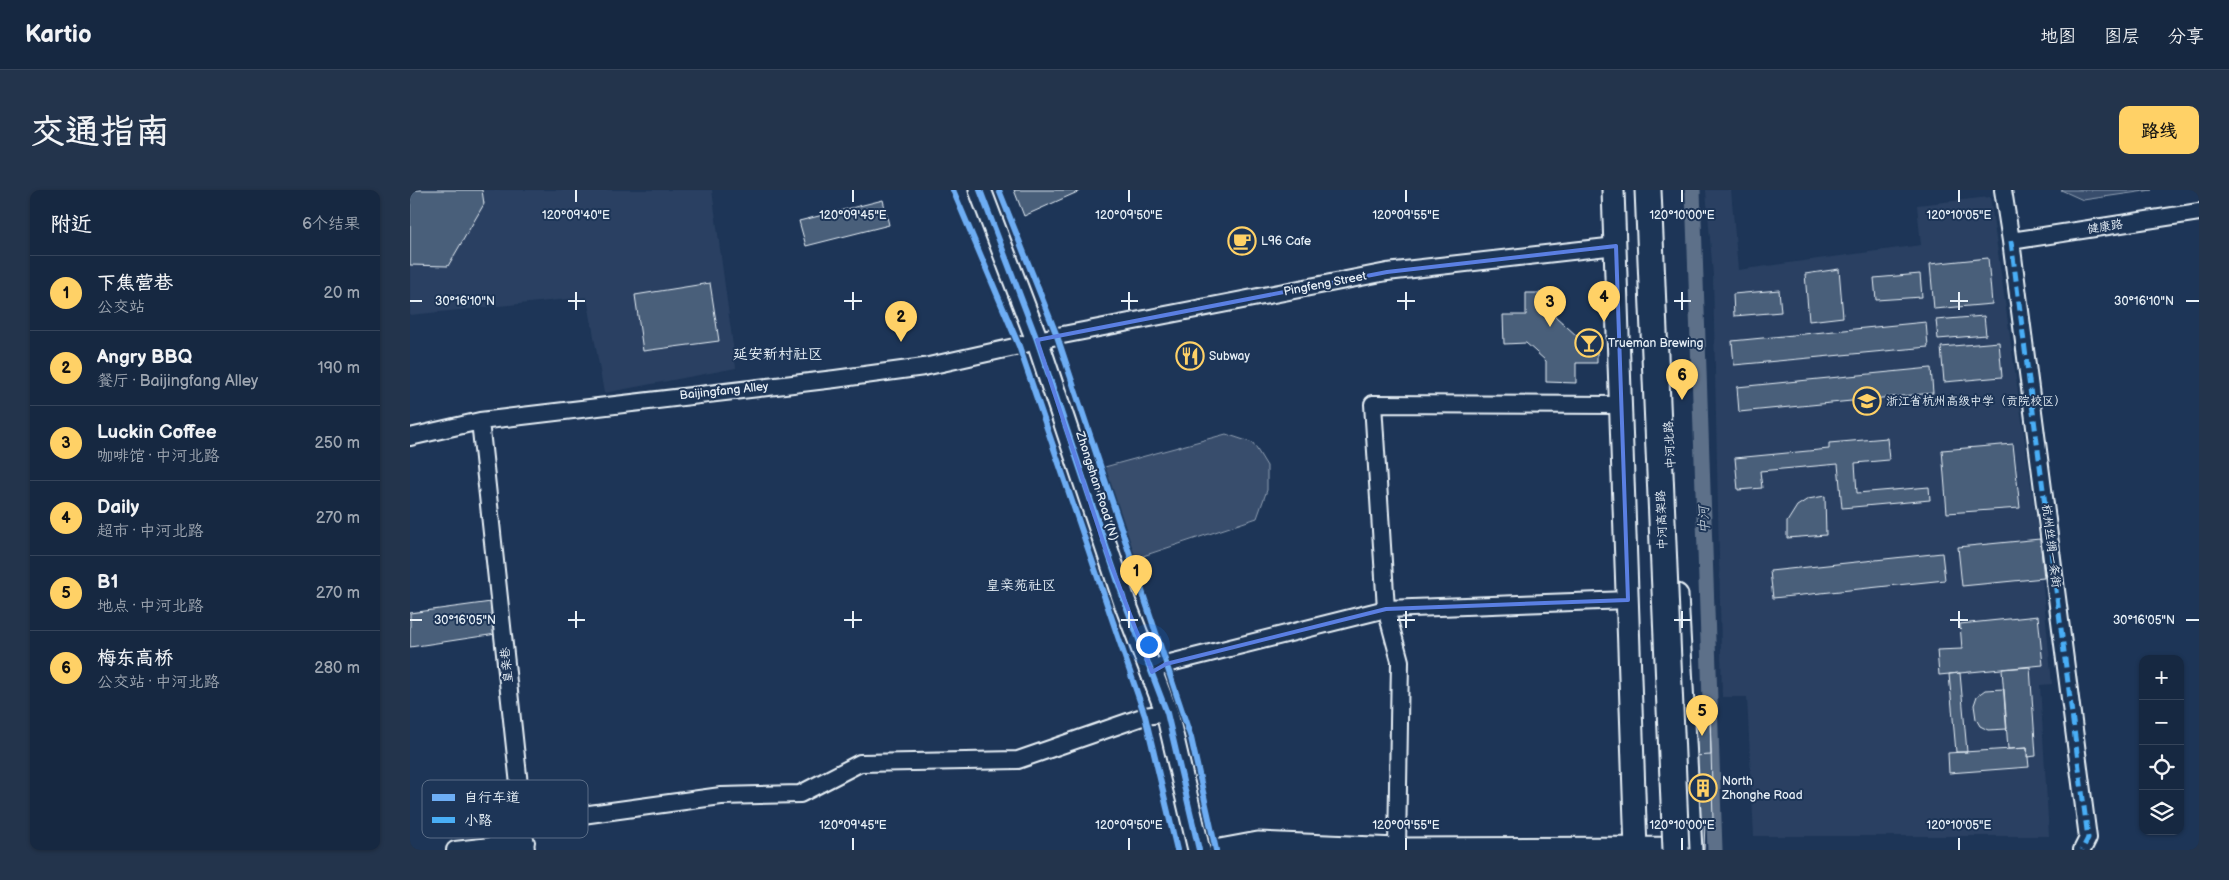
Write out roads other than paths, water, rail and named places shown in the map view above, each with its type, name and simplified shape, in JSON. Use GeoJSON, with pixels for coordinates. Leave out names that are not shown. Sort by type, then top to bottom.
{"type":"FeatureCollection","features":[{"type":"Feature","properties":{"kind":"highway","name":"中河高架路"},"geometry":{"type":"LineString","coordinates":[[1632,190],[1644,849]]}},
{"type":"Feature","properties":{"kind":"highway","name":"中河高架路"},"geometry":{"type":"LineString","coordinates":[[1648,190],[1690,850]]}},
{"type":"Feature","properties":{"kind":"main road","name":"Zhongshan Road (N)"},"geometry":{"type":"LineString","coordinates":[[980,190],[1037,340],[1108,557],[1167,713],[1199,850]]}},
{"type":"Feature","properties":{"kind":"main road"},"geometry":{"type":"LineString","coordinates":[[1613,190],[1628,600],[1644,849]]}},
{"type":"Feature","properties":{"kind":"main road","name":"中河北路"},"geometry":{"type":"LineString","coordinates":[[1658,190],[1690,850]]}},
{"type":"Feature","properties":{"kind":"main road"},"geometry":{"type":"LineString","coordinates":[[1220,850],[1258,843],[1397,850],[1690,850]]}},
{"type":"Feature","properties":{"kind":"street","name":"杭州丝绸一条街"},"geometry":{"type":"LineString","coordinates":[[2003,190],[2088,838],[2082,850]]}},
{"type":"Feature","properties":{"kind":"street","name":"健康路"},"geometry":{"type":"LineString","coordinates":[[2011,241],[2199,212]]}},
{"type":"Feature","properties":{"kind":"street","name":"Pingfeng Street"},"geometry":{"type":"LineString","coordinates":[[1037,340],[1387,272],[1616,246]]}},
{"type":"Feature","properties":{"kind":"street","name":"Baijingfang Alley"},"geometry":{"type":"LineString","coordinates":[[410,437],[480,421],[924,367],[1019,346],[1037,340]]}},
{"type":"Feature","properties":{"kind":"street"},"geometry":{"type":"LineString","coordinates":[[1397,850],[1400,661],[1386,609],[1373,404],[1621,404]]}},
{"type":"Feature","properties":{"kind":"street","name":"皇亲巷"},"geometry":{"type":"LineString","coordinates":[[480,421],[519,780]]}},
{"type":"Feature","properties":{"kind":"street"},"geometry":{"type":"LineString","coordinates":[[1152,672],[1166,664],[1386,609],[1628,600]]}},
{"type":"Feature","properties":{"kind":"street"},"geometry":{"type":"LineString","coordinates":[[588,814],[721,796],[800,794],[860,763],[1018,760],[1145,716],[1167,713]]}},
{"type":"Feature","properties":{"kind":"street"},"geometry":{"type":"LineString","coordinates":[[456,850],[526,846]]}},
{"type":"Feature","properties":{"kind":"waterway","name":"中河"},"geometry":{"type":"LineString","coordinates":[[1693,190],[1715,850]]}},
{"type":"Feature","properties":{"kind":"place","name":"L96 Cafe"},"geometry":{"type":"Point","coordinates":[1242,241]}},
{"type":"Feature","properties":{"kind":"place","name":"Daily"},"geometry":{"type":"Point","coordinates":[1604,322]}},
{"type":"Feature","properties":{"kind":"place","name":"Luckin Coffee"},"geometry":{"type":"Point","coordinates":[1550,327]}},
{"type":"Feature","properties":{"kind":"place","name":"Angry BBQ"},"geometry":{"type":"Point","coordinates":[901,342]}},
{"type":"Feature","properties":{"kind":"place","name":"Trueman Brewing"},"geometry":{"type":"Point","coordinates":[1589,343]}},
{"type":"Feature","properties":{"kind":"place","name":"Subway"},"geometry":{"type":"Point","coordinates":[1190,356]}},
{"type":"Feature","properties":{"kind":"place","name":"梅东高桥"},"geometry":{"type":"Point","coordinates":[1682,400]}},
{"type":"Feature","properties":{"kind":"place","name":"浙江省杭州高级中学（贡院校区）"},"geometry":{"type":"Point","coordinates":[1867,401]}},
{"type":"Feature","properties":{"kind":"place","name":"下焦营巷"},"geometry":{"type":"Point","coordinates":[1136,596]}},
{"type":"Feature","properties":{"kind":"place","name":"B1"},"geometry":{"type":"Point","coordinates":[1702,736]}},
{"type":"Feature","properties":{"kind":"place","name":"North Zhonghe Road"},"geometry":{"type":"Point","coordinates":[1703,788]}},
{"type":"Feature","properties":{"kind":"district","name":"延安新村社区"},"geometry":{"type":"Point","coordinates":[778,354]}},
{"type":"Feature","properties":{"kind":"district","name":"皇亲苑社区"},"geometry":{"type":"Point","coordinates":[1021,585]}}]}
